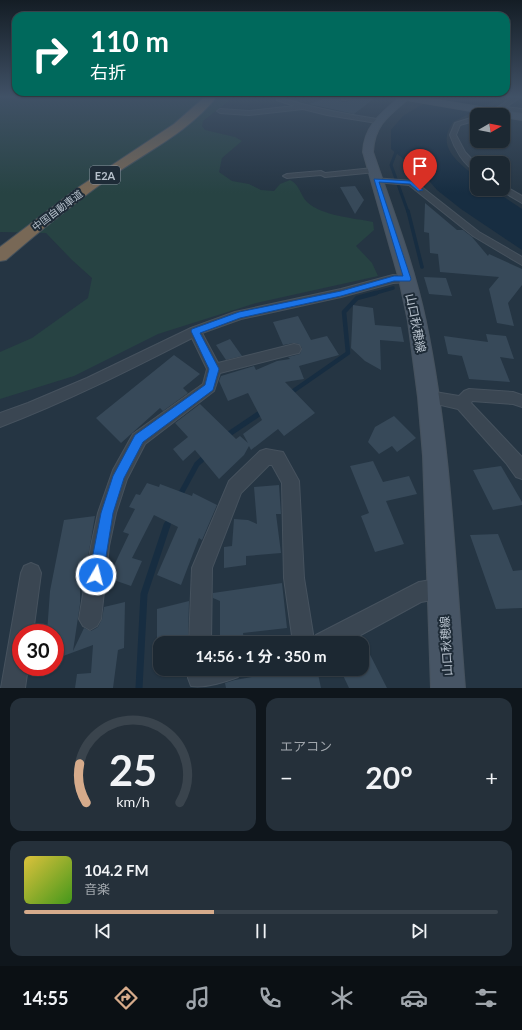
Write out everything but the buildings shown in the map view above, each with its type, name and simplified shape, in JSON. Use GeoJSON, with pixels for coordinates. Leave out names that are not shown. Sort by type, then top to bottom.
{"type":"FeatureCollection","features":[{"type":"Feature","properties":{"kind":"highway","name":"中国自動車道"},"geometry":{"type":"LineString","coordinates":[[0,239],[77,183],[159,128]]}},
{"type":"Feature","properties":{"kind":"highway","name":"中国自動車道"},"geometry":{"type":"LineString","coordinates":[[0,256],[33,228],[80,192],[175,128]]}},
{"type":"Feature","properties":{"kind":"main road","name":"山口秋穂線"},"geometry":{"type":"LineString","coordinates":[[373,128],[367,143],[380,177],[407,279],[417,322],[429,397],[443,588],[448,688]]}},
{"type":"Feature","properties":{"kind":"street"},"geometry":{"type":"LineString","coordinates":[[456,128],[453,135],[460,150],[470,162]]}},
{"type":"Feature","properties":{"kind":"street"},"geometry":{"type":"LineString","coordinates":[[287,176],[324,174],[380,177],[411,183],[476,234],[522,262]]}},
{"type":"Feature","properties":{"kind":"street"},"geometry":{"type":"LineString","coordinates":[[510,192],[522,200]]}},
{"type":"Feature","properties":{"kind":"street"},"geometry":{"type":"LineString","coordinates":[[0,420],[33,408],[92,382],[195,331],[239,315],[341,293],[394,279],[407,279]]}},
{"type":"Feature","properties":{"kind":"street"},"geometry":{"type":"LineString","coordinates":[[90,619],[100,546],[107,513],[118,476],[139,439],[209,387],[214,369],[195,331]]}},
{"type":"Feature","properties":{"kind":"street"},"geometry":{"type":"LineString","coordinates":[[214,369],[294,349]]}},
{"type":"Feature","properties":{"kind":"street"},"geometry":{"type":"LineString","coordinates":[[462,403],[469,395],[512,398],[522,401]]}},
{"type":"Feature","properties":{"kind":"street"},"geometry":{"type":"LineString","coordinates":[[429,397],[462,403],[522,471]]}},
{"type":"Feature","properties":{"kind":"street"},"geometry":{"type":"LineString","coordinates":[[200,636],[202,568],[235,487],[266,457],[277,458],[290,481],[294,578],[303,636]]}},
{"type":"Feature","properties":{"kind":"street"},"geometry":{"type":"LineString","coordinates":[[23,624],[31,573]]}},
{"type":"Feature","properties":{"kind":"street"},"geometry":{"type":"LineString","coordinates":[[337,636],[419,592],[443,588]]}},
{"type":"Feature","properties":{"kind":"street"},"geometry":{"type":"LineString","coordinates":[[13,688],[15,676]]}},
{"type":"Feature","properties":{"kind":"green space"},"geometry":{"type":"Polygon","coordinates":[[[0,128],[204,128],[205,130],[235,137],[242,141],[222,158],[219,172],[232,181],[249,184],[261,190],[274,191],[280,184],[290,180],[298,187],[307,202],[313,207],[338,216],[373,222],[374,230],[356,246],[372,263],[378,276],[256,303],[158,334],[74,376],[0,399],[0,352],[32,338],[88,298],[92,278],[46,233],[0,232],[0,128]]]}},
{"type":"Feature","properties":{"kind":"water"},"geometry":{"type":"Polygon","coordinates":[[[393,128],[450,128],[447,139],[448,147],[457,160],[470,172],[470,196],[502,196],[522,209],[522,250],[461,209],[437,190],[424,175],[391,149],[391,130],[393,128]]]}},
{"type":"Feature","properties":{"kind":"waterway"},"geometry":{"type":"LineString","coordinates":[[399,150],[396,152],[391,165],[408,212]]}},
{"type":"Feature","properties":{"kind":"waterway"},"geometry":{"type":"LineString","coordinates":[[408,211],[422,267]]}},
{"type":"Feature","properties":{"kind":"waterway"},"geometry":{"type":"LineString","coordinates":[[372,294],[393,288]]}},
{"type":"Feature","properties":{"kind":"waterway"},"geometry":{"type":"LineString","coordinates":[[289,394],[348,353],[344,312],[357,298],[376,293]]}},
{"type":"Feature","properties":{"kind":"waterway"},"geometry":{"type":"LineString","coordinates":[[226,436],[263,411]]}},
{"type":"Feature","properties":{"kind":"waterway"},"geometry":{"type":"LineString","coordinates":[[179,497],[197,464],[207,455]]}},
{"type":"Feature","properties":{"kind":"waterway"},"geometry":{"type":"LineString","coordinates":[[167,526],[170,516]]}},
{"type":"Feature","properties":{"kind":"waterway"},"geometry":{"type":"LineString","coordinates":[[139,688],[144,594],[167,525]]}},
{"type":"Feature","properties":{"kind":"route"},"geometry":{"type":"LineString","coordinates":[[96,575],[107,513],[118,476],[139,439],[209,387],[214,369],[195,331],[239,315],[341,293],[394,279],[407,279],[376,180],[403,181],[411,183],[420,190]]}}]}
